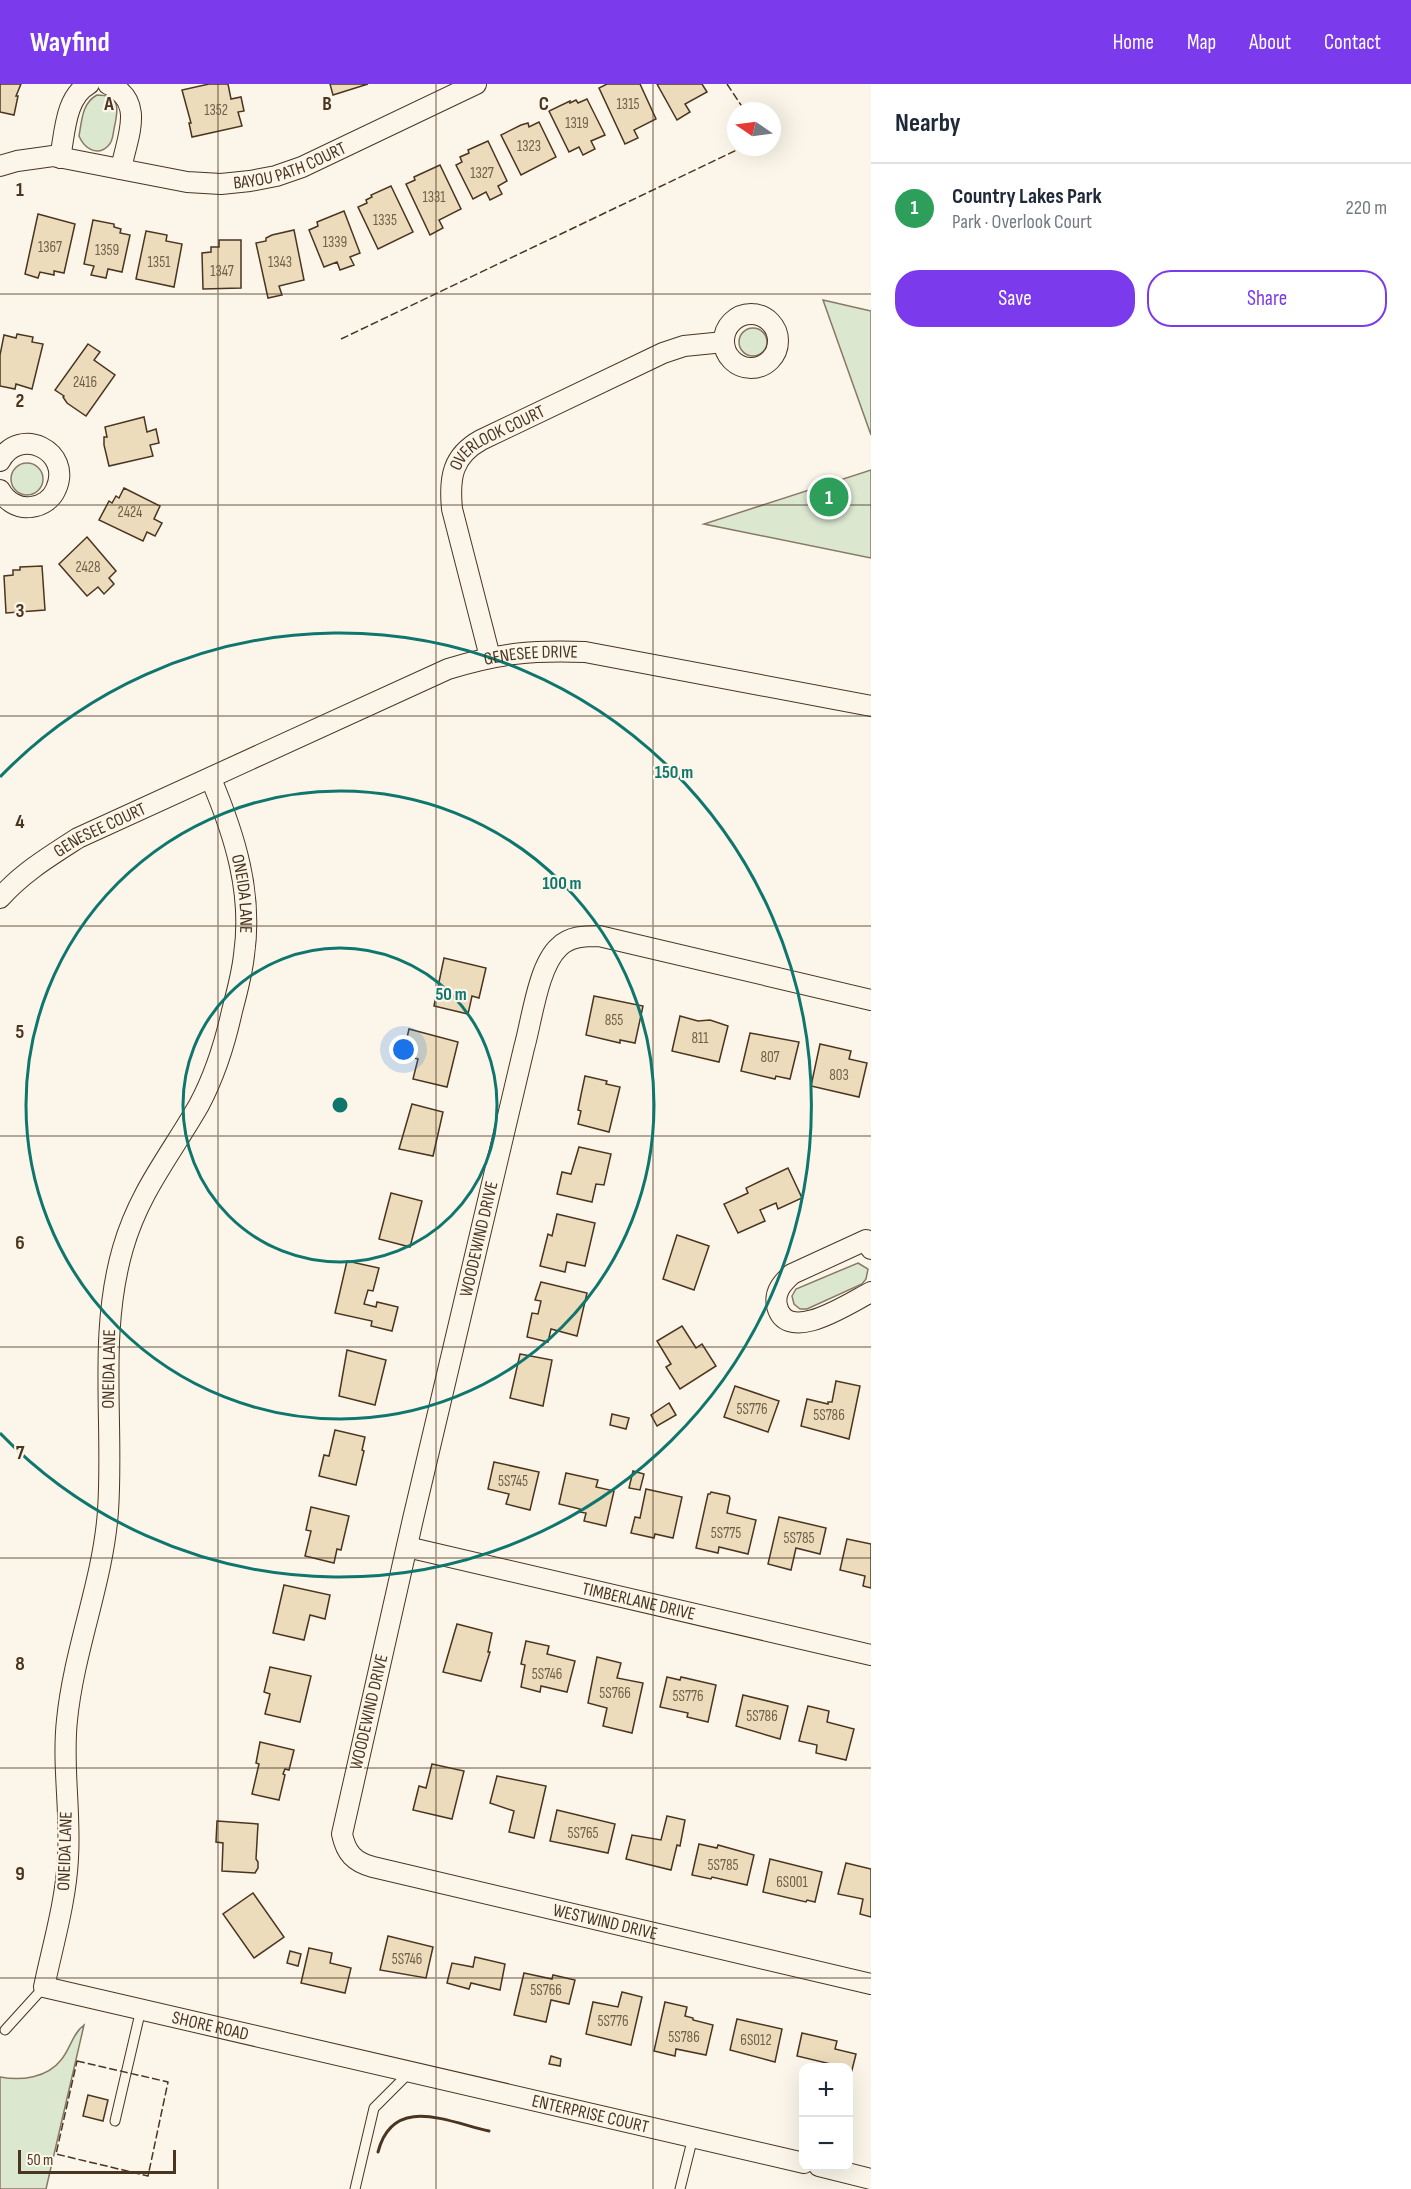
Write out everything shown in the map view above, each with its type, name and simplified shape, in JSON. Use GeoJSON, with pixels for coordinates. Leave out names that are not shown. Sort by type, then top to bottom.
{"type":"FeatureCollection","features":[{"type":"Feature","properties":{"kind":"street"},"geometry":{"type":"LineString","coordinates":[[60,158],[72,101],[78,91],[89,84]]}},
{"type":"Feature","properties":{"kind":"street"},"geometry":{"type":"LineString","coordinates":[[108,84],[117,88],[131,104],[132,116],[121,169]]}},
{"type":"Feature","properties":{"kind":"street","name":"BAYOU PATH COURT"},"geometry":{"type":"LineString","coordinates":[[0,166],[53,156],[187,182],[230,183],[276,176],[302,167],[444,91],[476,84]]}},
{"type":"Feature","properties":{"kind":"street","name":"OVERLOOK COURT"},"geometry":{"type":"LineString","coordinates":[[490,657],[452,509],[450,491],[452,476],[462,454],[481,440],[663,353],[684,346],[724,342]]}},
{"type":"Feature","properties":{"kind":"street"},"geometry":{"type":"LineString","coordinates":[[0,490],[10,502],[19,506],[29,508],[39,506],[54,494],[59,483],[60,472],[57,462],[50,453],[31,444],[20,445],[1,458]]}},
{"type":"Feature","properties":{"kind":"street","name":"GENESEE DRIVE"},"geometry":{"type":"LineString","coordinates":[[211,779],[448,669],[490,657],[541,650],[585,652],[871,706]]}},
{"type":"Feature","properties":{"kind":"street","name":"GENESEE COURT"},"geometry":{"type":"LineString","coordinates":[[0,898],[11,885],[42,861],[78,838],[211,779]]}},
{"type":"Feature","properties":{"kind":"street","name":"ONEIDA LANE"},"geometry":{"type":"LineString","coordinates":[[44,1987],[67,1876],[66,1746],[70,1698],[100,1569],[108,1510],[109,1337],[113,1290],[128,1232],[147,1188],[199,1104],[213,1075],[229,1026],[244,955],[247,908],[241,867],[236,844],[211,779]]}},
{"type":"Feature","properties":{"kind":"street","name":"WOODEWIND DRIVE"},"geometry":{"type":"LineString","coordinates":[[346,1849],[342,1834],[344,1821],[527,1038],[550,960],[560,946],[583,935],[599,936],[871,999]]}},
{"type":"Feature","properties":{"kind":"street"},"geometry":{"type":"LineString","coordinates":[[871,1249],[866,1240],[792,1274],[782,1283],[777,1293],[776,1304],[780,1315],[788,1321],[808,1323],[871,1292]]}},
{"type":"Feature","properties":{"kind":"street","name":"TIMBERLANE DRIVE"},"geometry":{"type":"LineString","coordinates":[[407,1547],[871,1655]]}},
{"type":"Feature","properties":{"kind":"street","name":"WESTWIND DRIVE"},"geometry":{"type":"LineString","coordinates":[[346,1849],[360,1863],[373,1867],[871,1984]]}},
{"type":"Feature","properties":{"kind":"street","name":"SHORE ROAD"},"geometry":{"type":"LineString","coordinates":[[44,1987],[378,2064]]}},
{"type":"Feature","properties":{"kind":"street","name":"ENTERPRISE COURT"},"geometry":{"type":"LineString","coordinates":[[378,2064],[799,2162]]}},
{"type":"Feature","properties":{"kind":"street"},"geometry":{"type":"LineString","coordinates":[[833,2171],[865,2182]]}},
{"type":"Feature","properties":{"kind":"lane"},"geometry":{"type":"LineString","coordinates":[[5,2030],[44,1987]]}},
{"type":"Feature","properties":{"kind":"lane"},"geometry":{"type":"LineString","coordinates":[[115,2121],[141,2009]]}},
{"type":"Feature","properties":{"kind":"lane"},"geometry":{"type":"LineString","coordinates":[[355,2189],[374,2108],[410,2072]]}},
{"type":"Feature","properties":{"kind":"lane"},"geometry":{"type":"LineString","coordinates":[[680,2189],[693,2137]]}},
{"type":"Feature","properties":{"kind":"green space"},"geometry":{"type":"Polygon","coordinates":[[[97,95],[111,98],[117,110],[111,142],[100,151],[91,150],[79,136],[86,107],[97,95]]]}},
{"type":"Feature","properties":{"kind":"green space"},"geometry":{"type":"Polygon","coordinates":[[[823,300],[871,311],[871,435],[823,300]]]}},
{"type":"Feature","properties":{"kind":"green space"},"geometry":{"type":"Polygon","coordinates":[[[753,328],[763,332],[767,342],[763,352],[753,356],[743,352],[739,342],[743,332],[753,328]]]}},
{"type":"Feature","properties":{"kind":"green space"},"geometry":{"type":"Polygon","coordinates":[[[27,463],[39,467],[43,479],[39,491],[27,495],[15,491],[11,479],[15,467],[27,463]]]}},
{"type":"Feature","properties":{"kind":"green space"},"geometry":{"type":"Polygon","coordinates":[[[871,470],[871,558],[704,524],[871,470]]]}},
{"type":"Feature","properties":{"kind":"green space"},"geometry":{"type":"Polygon","coordinates":[[[858,1263],[868,1269],[866,1279],[862,1284],[807,1309],[800,1309],[794,1304],[792,1296],[796,1289],[858,1263]]]}},
{"type":"Feature","properties":{"kind":"green space"},"geometry":{"type":"Polygon","coordinates":[[[84,2025],[46,2189],[0,2189],[0,2077],[25,2078],[49,2071],[61,2060],[84,2025]]]}},
{"type":"Feature","properties":{"kind":"building"},"geometry":{"type":"Polygon","coordinates":[[[0,84],[21,84],[16,96],[18,96],[14,115],[0,112],[0,84]]]}},
{"type":"Feature","properties":{"kind":"building"},"geometry":{"type":"Polygon","coordinates":[[[209,84],[228,84],[231,99],[241,97],[244,111],[238,112],[242,126],[192,137],[189,123],[191,123],[182,90],[209,84]]]}},
{"type":"Feature","properties":{"kind":"building"},"geometry":{"type":"Polygon","coordinates":[[[330,84],[368,84],[333,95],[330,84]]]}},
{"type":"Feature","properties":{"kind":"building"},"geometry":{"type":"Polygon","coordinates":[[[607,84],[640,84],[656,119],[634,130],[638,138],[625,144],[599,88],[607,84]]]}},
{"type":"Feature","properties":{"kind":"building"},"geometry":{"type":"Polygon","coordinates":[[[657,84],[702,84],[707,92],[685,104],[690,112],[677,120],[657,84]]]}},
{"type":"Feature","properties":{"kind":"building"},"geometry":{"type":"Polygon","coordinates":[[[587,99],[605,135],[591,141],[595,149],[583,155],[579,147],[569,152],[549,111],[570,101],[570,103],[576,100],[578,103],[587,99]]]}},
{"type":"Feature","properties":{"kind":"building"},"geometry":{"type":"Polygon","coordinates":[[[539,122],[556,157],[521,175],[501,135],[521,125],[528,123],[529,127],[539,122]]]}},
{"type":"Feature","properties":{"kind":"building"},"geometry":{"type":"Polygon","coordinates":[[[488,141],[507,181],[498,186],[502,194],[490,200],[486,192],[473,199],[456,165],[462,162],[460,157],[469,153],[468,150],[488,141]]]}},
{"type":"Feature","properties":{"kind":"building"},"geometry":{"type":"Polygon","coordinates":[[[440,165],[461,209],[439,220],[443,228],[430,235],[406,184],[415,180],[414,177],[440,165]]]}},
{"type":"Feature","properties":{"kind":"building"},"geometry":{"type":"Polygon","coordinates":[[[391,186],[413,232],[378,249],[358,207],[367,203],[366,200],[372,197],[371,195],[391,186]]]}},
{"type":"Feature","properties":{"kind":"building"},"geometry":{"type":"Polygon","coordinates":[[[344,211],[360,253],[350,257],[354,265],[340,270],[337,262],[324,267],[309,230],[318,226],[317,222],[344,211]]]}},
{"type":"Feature","properties":{"kind":"building"},"geometry":{"type":"Polygon","coordinates":[[[38,214],[75,224],[64,273],[54,271],[54,275],[40,272],[38,278],[25,274],[38,214]]]}},
{"type":"Feature","properties":{"kind":"building"},"geometry":{"type":"Polygon","coordinates":[[[93,220],[114,224],[114,227],[121,229],[120,233],[130,235],[122,272],[108,269],[106,278],[91,275],[94,266],[84,264],[93,220]]]}},
{"type":"Feature","properties":{"kind":"building"},"geometry":{"type":"Polygon","coordinates":[[[294,230],[304,280],[279,286],[282,295],[268,298],[256,243],[266,241],[266,238],[272,235],[294,230]]]}},
{"type":"Feature","properties":{"kind":"building"},"geometry":{"type":"Polygon","coordinates":[[[146,231],[167,235],[166,241],[182,244],[174,287],[136,279],[146,231]]]}},
{"type":"Feature","properties":{"kind":"building"},"geometry":{"type":"Polygon","coordinates":[[[219,240],[241,240],[241,288],[203,289],[202,253],[211,252],[211,247],[219,247],[219,240]]]}},
{"type":"Feature","properties":{"kind":"building"},"geometry":{"type":"Polygon","coordinates":[[[17,334],[33,337],[32,342],[43,344],[32,389],[16,384],[15,389],[0,386],[0,355],[4,335],[16,338],[17,334]]]}},
{"type":"Feature","properties":{"kind":"building"},"geometry":{"type":"Polygon","coordinates":[[[88,344],[100,352],[94,360],[115,375],[86,416],[67,403],[64,396],[55,390],[88,344]]]}},
{"type":"Feature","properties":{"kind":"building"},"geometry":{"type":"Polygon","coordinates":[[[144,417],[147,432],[156,429],[159,443],[150,445],[153,456],[109,466],[104,445],[104,437],[107,437],[105,427],[144,417]]]}},
{"type":"Feature","properties":{"kind":"building"},"geometry":{"type":"Polygon","coordinates":[[[124,488],[160,506],[154,519],[162,523],[155,536],[147,532],[143,541],[99,520],[109,501],[112,503],[116,496],[119,498],[124,488]]]}},
{"type":"Feature","properties":{"kind":"building"},"geometry":{"type":"Polygon","coordinates":[[[87,537],[116,571],[109,578],[114,584],[104,594],[98,587],[87,596],[59,564],[87,537]]]}},
{"type":"Feature","properties":{"kind":"building"},"geometry":{"type":"Polygon","coordinates":[[[42,566],[45,610],[6,613],[4,576],[13,575],[13,570],[20,570],[20,567],[42,566]]]}},
{"type":"Feature","properties":{"kind":"building"},"geometry":{"type":"Polygon","coordinates":[[[444,958],[486,968],[479,998],[472,996],[468,1014],[434,1006],[444,958]]]}},
{"type":"Feature","properties":{"kind":"building"},"geometry":{"type":"Polygon","coordinates":[[[594,996],[643,1006],[635,1043],[620,1040],[620,1043],[586,1035],[594,996]]]}},
{"type":"Feature","properties":{"kind":"building"},"geometry":{"type":"Polygon","coordinates":[[[680,1016],[698,1021],[710,1020],[728,1026],[719,1062],[672,1051],[680,1016]]]}},
{"type":"Feature","properties":{"kind":"building"},"geometry":{"type":"Polygon","coordinates":[[[409,1029],[458,1042],[447,1087],[413,1079],[418,1059],[403,1055],[409,1029]]]}},
{"type":"Feature","properties":{"kind":"building"},"geometry":{"type":"Polygon","coordinates":[[[750,1033],[799,1042],[790,1079],[776,1076],[775,1079],[741,1071],[750,1033]]]}},
{"type":"Feature","properties":{"kind":"building"},"geometry":{"type":"Polygon","coordinates":[[[820,1044],[851,1051],[849,1059],[867,1063],[859,1097],[811,1086],[820,1044]]]}},
{"type":"Feature","properties":{"kind":"building"},"geometry":{"type":"Polygon","coordinates":[[[585,1076],[607,1081],[606,1084],[620,1087],[609,1132],[578,1124],[581,1111],[578,1110],[585,1076]]]}},
{"type":"Feature","properties":{"kind":"building"},"geometry":{"type":"Polygon","coordinates":[[[412,1104],[443,1112],[433,1156],[399,1149],[412,1104]]]}},
{"type":"Feature","properties":{"kind":"building"},"geometry":{"type":"Polygon","coordinates":[[[579,1147],[611,1154],[604,1185],[596,1184],[592,1202],[557,1194],[562,1172],[571,1174],[579,1147]]]}},
{"type":"Feature","properties":{"kind":"building"},"geometry":{"type":"Polygon","coordinates":[[[788,1168],[802,1198],[778,1209],[776,1203],[760,1210],[765,1221],[738,1233],[724,1204],[748,1193],[746,1188],[788,1168]]]}},
{"type":"Feature","properties":{"kind":"building"},"geometry":{"type":"Polygon","coordinates":[[[391,1193],[422,1201],[410,1247],[379,1239],[391,1193]]]}},
{"type":"Feature","properties":{"kind":"building"},"geometry":{"type":"Polygon","coordinates":[[[557,1214],[595,1223],[585,1266],[567,1262],[565,1272],[540,1266],[548,1234],[552,1236],[557,1214]]]}},
{"type":"Feature","properties":{"kind":"building"},"geometry":{"type":"Polygon","coordinates":[[[677,1235],[709,1246],[694,1290],[663,1279],[677,1235]]]}},
{"type":"Feature","properties":{"kind":"building"},"geometry":{"type":"Polygon","coordinates":[[[347,1261],[379,1268],[373,1291],[368,1290],[364,1304],[376,1307],[377,1302],[398,1307],[392,1331],[371,1326],[372,1321],[335,1313],[347,1261]]]}},
{"type":"Feature","properties":{"kind":"building"},"geometry":{"type":"Polygon","coordinates":[[[541,1282],[587,1293],[577,1336],[551,1329],[548,1342],[527,1337],[532,1313],[538,1314],[541,1301],[535,1300],[541,1282]]]}},
{"type":"Feature","properties":{"kind":"building"},"geometry":{"type":"Polygon","coordinates":[[[682,1326],[696,1348],[702,1344],[716,1366],[680,1389],[666,1367],[671,1364],[657,1341],[682,1326]]]}},
{"type":"Feature","properties":{"kind":"building"},"geometry":{"type":"Polygon","coordinates":[[[347,1350],[386,1360],[375,1405],[339,1396],[347,1350]]]}},
{"type":"Feature","properties":{"kind":"building"},"geometry":{"type":"Polygon","coordinates":[[[520,1354],[552,1360],[543,1406],[510,1398],[520,1354]]]}},
{"type":"Feature","properties":{"kind":"building"},"geometry":{"type":"Polygon","coordinates":[[[836,1381],[860,1386],[849,1439],[801,1426],[807,1399],[828,1404],[832,1402],[836,1381]]]}},
{"type":"Feature","properties":{"kind":"building"},"geometry":{"type":"Polygon","coordinates":[[[735,1386],[779,1401],[768,1432],[724,1417],[735,1386]]]}},
{"type":"Feature","properties":{"kind":"building"},"geometry":{"type":"Polygon","coordinates":[[[669,1403],[676,1415],[657,1426],[651,1415],[669,1403]]]}},
{"type":"Feature","properties":{"kind":"building"},"geometry":{"type":"Polygon","coordinates":[[[612,1414],[629,1418],[626,1429],[610,1425],[612,1414]]]}},
{"type":"Feature","properties":{"kind":"building"},"geometry":{"type":"Polygon","coordinates":[[[335,1430],[365,1437],[356,1485],[319,1476],[324,1455],[329,1456],[335,1430]]]}},
{"type":"Feature","properties":{"kind":"building"},"geometry":{"type":"Polygon","coordinates":[[[494,1462],[539,1472],[530,1510],[506,1504],[509,1494],[488,1489],[494,1462]]]}},
{"type":"Feature","properties":{"kind":"building"},"geometry":{"type":"Polygon","coordinates":[[[633,1471],[644,1474],[640,1490],[629,1488],[633,1471]]]}},
{"type":"Feature","properties":{"kind":"building"},"geometry":{"type":"Polygon","coordinates":[[[566,1473],[598,1480],[596,1487],[614,1491],[606,1526],[584,1521],[586,1513],[579,1512],[580,1509],[559,1504],[566,1473]]]}},
{"type":"Feature","properties":{"kind":"building"},"geometry":{"type":"Polygon","coordinates":[[[646,1489],[682,1497],[673,1538],[655,1534],[654,1538],[631,1533],[635,1517],[640,1518],[646,1489]]]}},
{"type":"Feature","properties":{"kind":"building"},"geometry":{"type":"Polygon","coordinates":[[[711,1492],[729,1496],[727,1513],[756,1520],[748,1554],[719,1547],[718,1553],[696,1548],[708,1494],[711,1492]]]}},
{"type":"Feature","properties":{"kind":"building"},"geometry":{"type":"Polygon","coordinates":[[[311,1507],[349,1516],[341,1550],[337,1549],[334,1563],[305,1556],[311,1531],[306,1530],[311,1507]]]}},
{"type":"Feature","properties":{"kind":"building"},"geometry":{"type":"Polygon","coordinates":[[[779,1517],[826,1528],[820,1554],[796,1548],[791,1570],[768,1564],[779,1517]]]}},
{"type":"Feature","properties":{"kind":"building"},"geometry":{"type":"Polygon","coordinates":[[[847,1539],[871,1544],[871,1588],[863,1586],[865,1576],[840,1570],[847,1539]]]}},
{"type":"Feature","properties":{"kind":"building"},"geometry":{"type":"Polygon","coordinates":[[[284,1585],[330,1595],[325,1619],[310,1615],[304,1640],[273,1633],[284,1585]]]}},
{"type":"Feature","properties":{"kind":"building"},"geometry":{"type":"Polygon","coordinates":[[[457,1624],[492,1633],[488,1652],[490,1652],[481,1681],[443,1672],[457,1624]]]}},
{"type":"Feature","properties":{"kind":"building"},"geometry":{"type":"Polygon","coordinates":[[[526,1641],[549,1646],[547,1654],[575,1661],[567,1692],[541,1686],[540,1692],[521,1687],[525,1665],[521,1664],[526,1641]]]}},
{"type":"Feature","properties":{"kind":"building"},"geometry":{"type":"Polygon","coordinates":[[[597,1657],[621,1663],[617,1678],[643,1683],[632,1733],[603,1726],[607,1708],[588,1703],[597,1657]]]}},
{"type":"Feature","properties":{"kind":"building"},"geometry":{"type":"Polygon","coordinates":[[[270,1667],[311,1676],[300,1722],[265,1714],[270,1694],[264,1692],[270,1667]]]}},
{"type":"Feature","properties":{"kind":"building"},"geometry":{"type":"Polygon","coordinates":[[[667,1677],[680,1680],[681,1677],[716,1685],[708,1722],[687,1717],[688,1713],[660,1707],[667,1677]]]}},
{"type":"Feature","properties":{"kind":"building"},"geometry":{"type":"Polygon","coordinates":[[[743,1695],[788,1706],[780,1739],[736,1726],[743,1695]]]}},
{"type":"Feature","properties":{"kind":"building"},"geometry":{"type":"Polygon","coordinates":[[[808,1706],[829,1711],[827,1722],[854,1729],[846,1760],[816,1753],[817,1745],[799,1741],[808,1706]]]}},
{"type":"Feature","properties":{"kind":"building"},"geometry":{"type":"Polygon","coordinates":[[[260,1742],[294,1750],[289,1770],[285,1769],[283,1774],[285,1775],[279,1800],[252,1794],[259,1764],[256,1763],[260,1742]]]}},
{"type":"Feature","properties":{"kind":"building"},"geometry":{"type":"Polygon","coordinates":[[[432,1764],[464,1771],[452,1819],[413,1810],[419,1786],[426,1788],[432,1764]]]}},
{"type":"Feature","properties":{"kind":"building"},"geometry":{"type":"Polygon","coordinates":[[[497,1776],[546,1786],[534,1838],[509,1832],[514,1811],[490,1803],[497,1776]]]}},
{"type":"Feature","properties":{"kind":"building"},"geometry":{"type":"Polygon","coordinates":[[[557,1810],[615,1824],[608,1853],[550,1841],[557,1810]]]}},
{"type":"Feature","properties":{"kind":"building"},"geometry":{"type":"Polygon","coordinates":[[[667,1816],[685,1820],[680,1846],[677,1845],[671,1870],[626,1859],[632,1835],[661,1840],[667,1816]]]}},
{"type":"Feature","properties":{"kind":"building"},"geometry":{"type":"Polygon","coordinates":[[[217,1821],[258,1824],[256,1859],[258,1868],[255,1873],[222,1871],[223,1843],[216,1842],[217,1821]]]}},
{"type":"Feature","properties":{"kind":"building"},"geometry":{"type":"Polygon","coordinates":[[[699,1844],[717,1848],[718,1845],[754,1855],[747,1885],[692,1875],[699,1844]]]}},
{"type":"Feature","properties":{"kind":"building"},"geometry":{"type":"Polygon","coordinates":[[[770,1859],[822,1872],[815,1902],[763,1892],[770,1859]]]}},
{"type":"Feature","properties":{"kind":"building"},"geometry":{"type":"Polygon","coordinates":[[[846,1863],[871,1869],[871,1917],[860,1914],[863,1899],[838,1894],[846,1863]]]}},
{"type":"Feature","properties":{"kind":"building"},"geometry":{"type":"Polygon","coordinates":[[[253,1893],[284,1937],[254,1958],[223,1914],[253,1893]]]}},
{"type":"Feature","properties":{"kind":"building"},"geometry":{"type":"Polygon","coordinates":[[[388,1936],[433,1947],[426,1978],[380,1970],[388,1936]]]}},
{"type":"Feature","properties":{"kind":"building"},"geometry":{"type":"Polygon","coordinates":[[[309,1948],[332,1953],[330,1963],[351,1968],[345,1993],[301,1983],[309,1948]]]}},
{"type":"Feature","properties":{"kind":"building"},"geometry":{"type":"Polygon","coordinates":[[[290,1951],[301,1954],[298,1966],[287,1963],[290,1951]]]}},
{"type":"Feature","properties":{"kind":"building"},"geometry":{"type":"Polygon","coordinates":[[[475,1957],[505,1964],[500,1990],[471,1983],[469,1989],[447,1983],[452,1963],[473,1967],[475,1957]]]}},
{"type":"Feature","properties":{"kind":"building"},"geometry":{"type":"Polygon","coordinates":[[[524,1973],[552,1979],[553,1975],[575,1980],[569,2004],[551,2000],[546,2022],[514,2015],[524,1973]]]}},
{"type":"Feature","properties":{"kind":"building"},"geometry":{"type":"Polygon","coordinates":[[[622,1992],[642,1997],[631,2045],[586,2034],[593,2002],[618,2007],[622,1992]]]}},
{"type":"Feature","properties":{"kind":"building"},"geometry":{"type":"Polygon","coordinates":[[[665,2002],[687,2007],[685,2016],[713,2025],[706,2055],[676,2049],[675,2056],[654,2051],[665,2002]]]}},
{"type":"Feature","properties":{"kind":"building"},"geometry":{"type":"Polygon","coordinates":[[[737,2019],[782,2029],[775,2062],[730,2050],[737,2019]]]}},
{"type":"Feature","properties":{"kind":"building"},"geometry":{"type":"Polygon","coordinates":[[[802,2033],[837,2041],[835,2049],[856,2054],[853,2066],[853,2063],[827,2063],[797,2056],[802,2033]]]}},
{"type":"Feature","properties":{"kind":"building"},"geometry":{"type":"Polygon","coordinates":[[[551,2056],[561,2059],[560,2066],[549,2064],[551,2056]]]}},
{"type":"Feature","properties":{"kind":"building"},"geometry":{"type":"Polygon","coordinates":[[[88,2095],[108,2100],[103,2121],[83,2116],[88,2095]]]}},
{"type":"Feature","properties":{"kind":"fence"},"geometry":{"type":"LineString","coordinates":[[727,84],[739,102]]}},
{"type":"Feature","properties":{"kind":"fence"},"geometry":{"type":"LineString","coordinates":[[341,339],[727,155]]}},
{"type":"Feature","properties":{"kind":"fence"},"geometry":{"type":"LineString","coordinates":[[77,2061],[168,2082],[148,2176],[56,2154],[77,2061]]}},
{"type":"Feature","properties":{"kind":"wall"},"geometry":{"type":"LineString","coordinates":[[378,2152],[385,2134],[396,2123],[409,2117],[440,2118],[489,2131]]}},
{"type":"Feature","properties":{"kind":"place","name":"Country Lakes Park"},"geometry":{"type":"Point","coordinates":[829,497]}}]}
